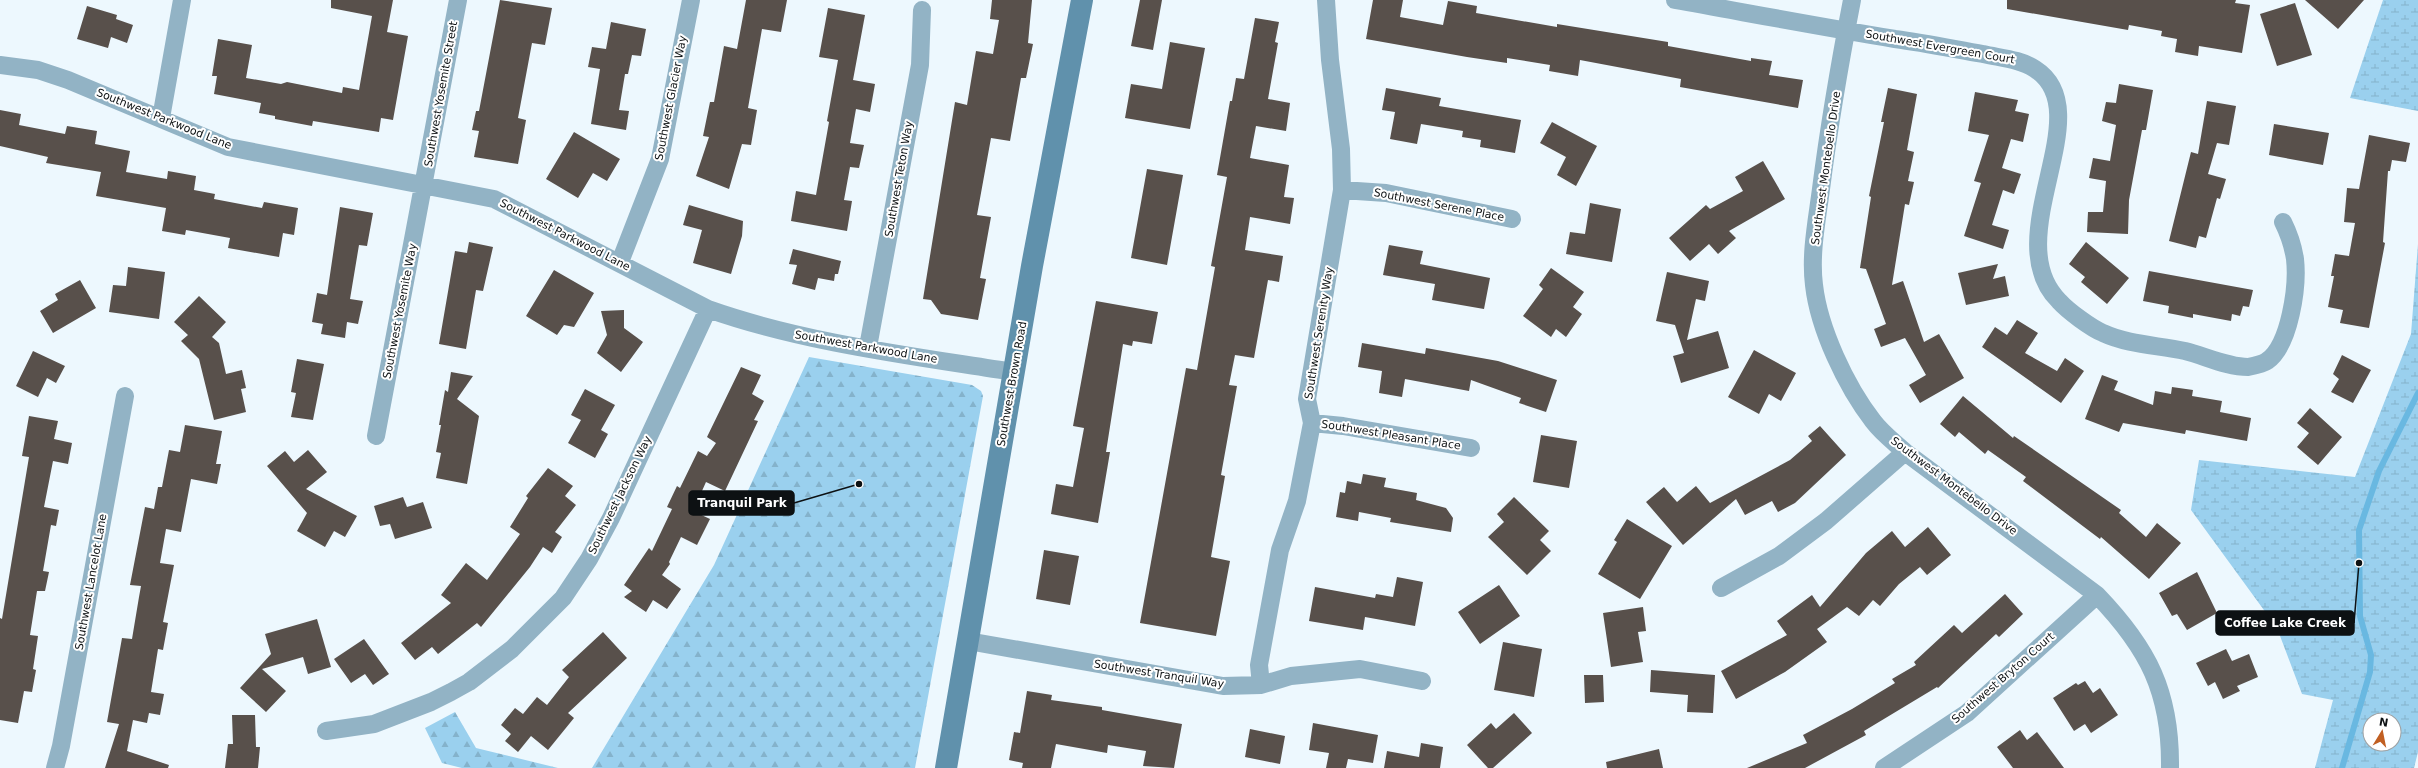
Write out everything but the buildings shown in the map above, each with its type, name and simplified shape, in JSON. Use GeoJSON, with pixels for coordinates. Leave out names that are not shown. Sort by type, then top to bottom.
{"type":"FeatureCollection","features":[{"type":"Feature","properties":{"kind":"street"},"geometry":{"type":"LineString","coordinates":[[160,118],[182,0]]}},
{"type":"Feature","properties":{"kind":"street","name":"Southwest Yosemite Street"},"geometry":{"type":"LineString","coordinates":[[424,187],[458,0]]}},
{"type":"Feature","properties":{"kind":"street","name":"Southwest Glacier Way"},"geometry":{"type":"LineString","coordinates":[[620,262],[660,159],[691,0]]}},
{"type":"Feature","properties":{"kind":"street","name":"Southwest Brown Road"},"geometry":{"type":"LineString","coordinates":[[946,768],[1013,372],[1082,0]]}},
{"type":"Feature","properties":{"kind":"street","name":"Southwest Serenity Way"},"geometry":{"type":"LineString","coordinates":[[1261,685],[1259,665],[1280,550],[1297,501],[1312,423],[1307,399],[1342,190],[1341,149],[1330,60],[1326,0]]}},
{"type":"Feature","properties":{"kind":"street","name":"Southwest Evergreen Court"},"geometry":{"type":"LineString","coordinates":[[1675,0],[2020,61],[2037,69],[2051,86],[2059,109],[2058,133],[2039,227],[2036,250],[2039,271],[2048,288],[2059,302],[2101,333],[2132,343],[2184,351],[2248,367],[2266,362],[2280,346],[2283,339],[2288,325],[2295,283],[2293,253],[2290,237],[2283,222]]}},
{"type":"Feature","properties":{"kind":"street","name":"Southwest Montebello Drive"},"geometry":{"type":"LineString","coordinates":[[1852,0],[1816,231],[1814,285],[1825,330],[1851,388],[1873,421],[1905,452],[2097,595],[2124,623],[2152,671],[2166,711],[2170,768]]}},
{"type":"Feature","properties":{"kind":"street","name":"Southwest Teton Way"},"geometry":{"type":"LineString","coordinates":[[868,347],[920,65],[922,10]]}},
{"type":"Feature","properties":{"kind":"street","name":"Southwest Parkwood Lane"},"geometry":{"type":"LineString","coordinates":[[0,65],[38,70],[68,80],[228,147],[424,187],[494,199],[620,262],[708,309],[780,332],[1013,372]]}},
{"type":"Feature","properties":{"kind":"street","name":"Southwest Yosemite Way"},"geometry":{"type":"LineString","coordinates":[[376,436],[424,187]]}},
{"type":"Feature","properties":{"kind":"street","name":"Southwest Serene Place"},"geometry":{"type":"LineString","coordinates":[[1342,190],[1386,193],[1512,220]]}},
{"type":"Feature","properties":{"kind":"street","name":"Southwest Jackson Way"},"geometry":{"type":"LineString","coordinates":[[326,731],[374,724],[432,702],[451,692],[475,678],[512,649],[563,598],[589,559],[611,518],[708,309]]}},
{"type":"Feature","properties":{"kind":"street","name":"Southwest Lancelot Lane"},"geometry":{"type":"LineString","coordinates":[[55,768],[61,746],[125,396]]}},
{"type":"Feature","properties":{"kind":"street","name":"Southwest Pleasant Place"},"geometry":{"type":"LineString","coordinates":[[1312,423],[1343,426],[1471,448]]}},
{"type":"Feature","properties":{"kind":"street"},"geometry":{"type":"LineString","coordinates":[[1721,588],[1779,556],[1826,521],[1905,452]]}},
{"type":"Feature","properties":{"kind":"street","name":"Southwest Bryton Court"},"geometry":{"type":"LineString","coordinates":[[1884,768],[1967,713],[2097,595]]}},
{"type":"Feature","properties":{"kind":"street","name":"Southwest Tranquil Way"},"geometry":{"type":"LineString","coordinates":[[968,641],[1223,686],[1261,685],[1291,676],[1354,669],[1422,681]]}},
{"type":"Feature","properties":{"kind":"green space"},"geometry":{"type":"Polygon","coordinates":[[[2383,0],[2418,0],[2418,111],[2350,98],[2383,0]]]}},
{"type":"Feature","properties":{"kind":"green space"},"geometry":{"type":"Polygon","coordinates":[[[2418,244],[2418,752],[2414,768],[2315,768],[2333,700],[2302,694],[2277,628],[2191,510],[2199,460],[2355,477],[2411,334],[2418,244]]]}},
{"type":"Feature","properties":{"kind":"green space"},"geometry":{"type":"Polygon","coordinates":[[[809,357],[972,385],[981,391],[983,396],[915,768],[592,768],[714,565],[809,357]]]}},
{"type":"Feature","properties":{"kind":"green space"},"geometry":{"type":"Polygon","coordinates":[[[455,712],[476,748],[558,768],[462,768],[442,763],[425,728],[455,712]]]}},
{"type":"Feature","properties":{"kind":"waterway"},"geometry":{"type":"LineString","coordinates":[[2342,768],[2370,672],[2371,655],[2360,616],[2359,530],[2379,471],[2418,393]]}},
{"type":"Feature","properties":{"kind":"place","name":"Tranquil Park"},"geometry":{"type":"Point","coordinates":[859,484]}},
{"type":"Feature","properties":{"kind":"place","name":"Coffee Lake Creek"},"geometry":{"type":"Point","coordinates":[2359,563]}}]}
